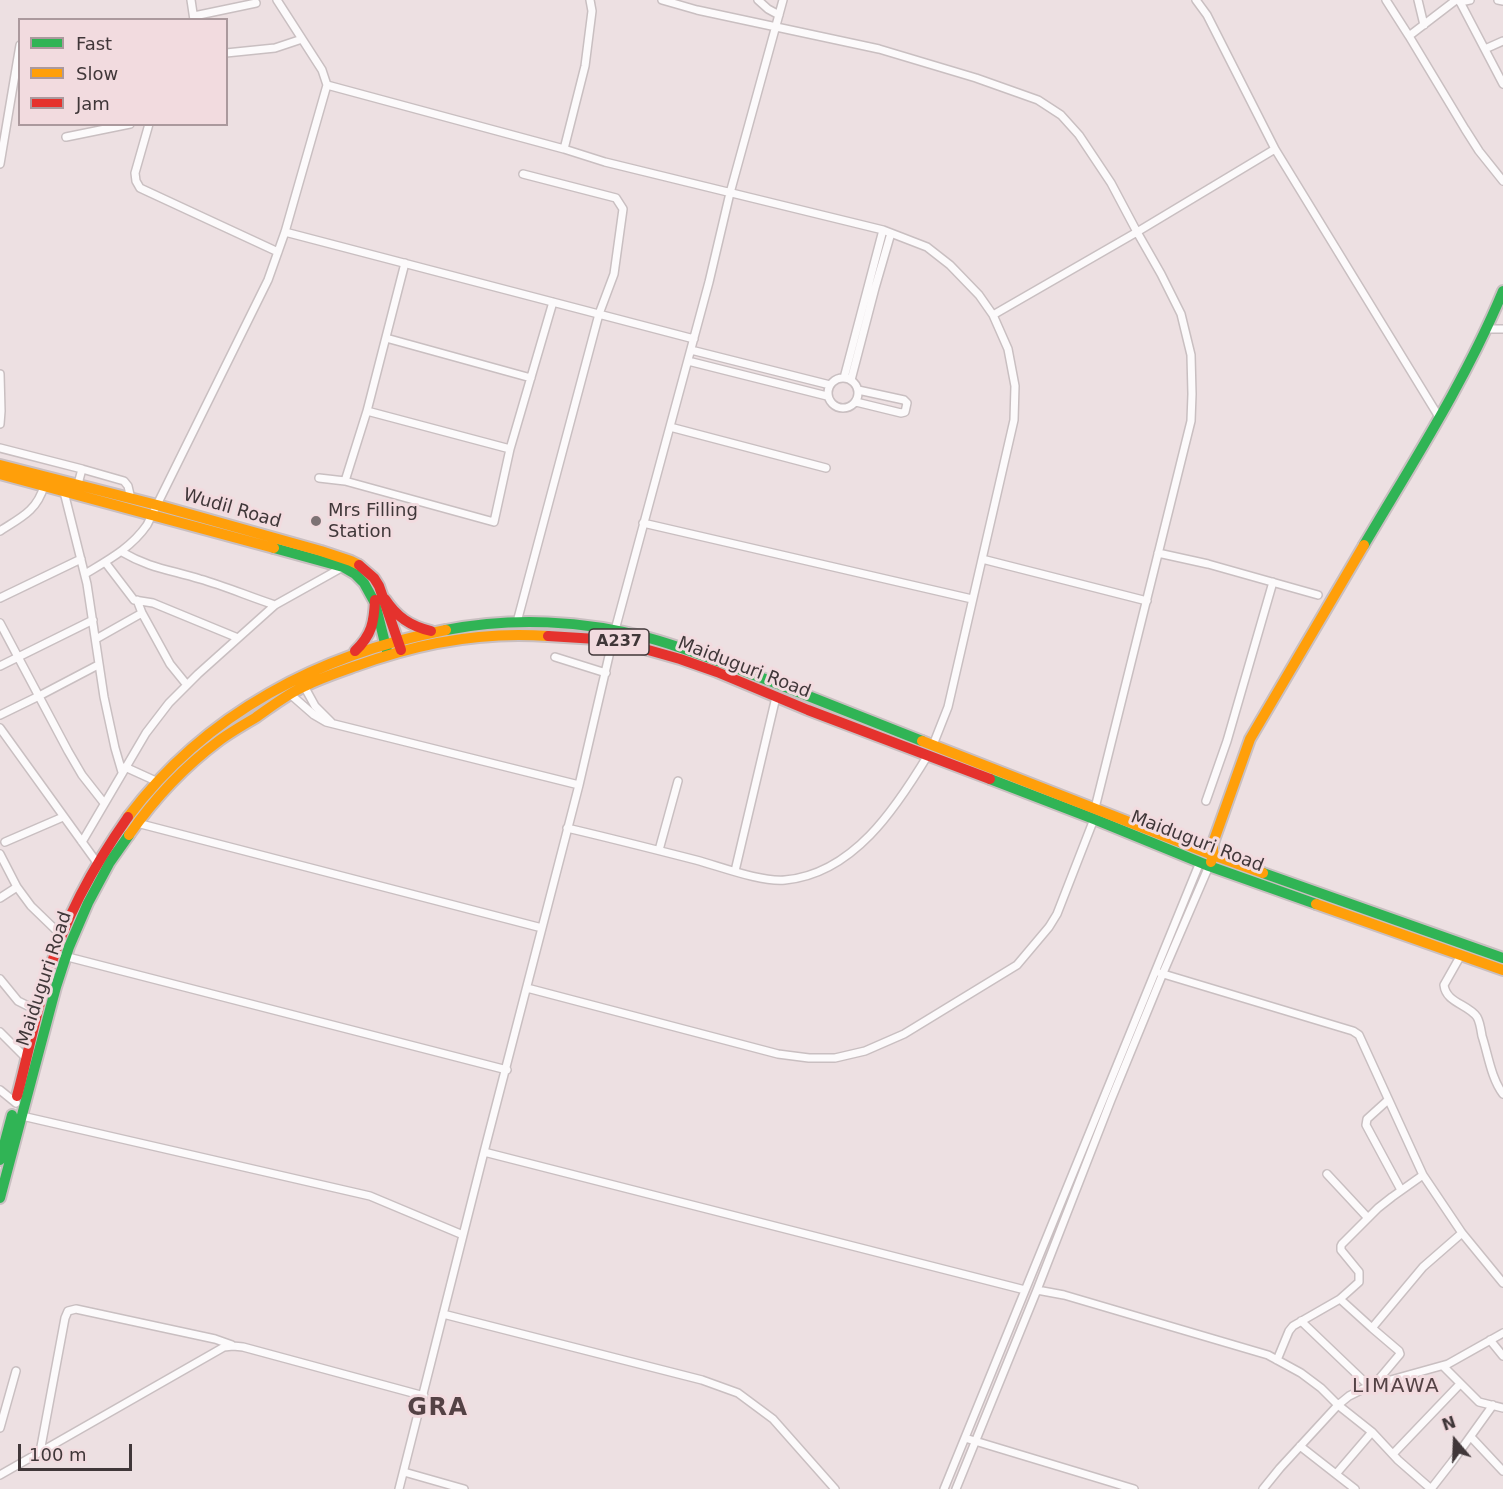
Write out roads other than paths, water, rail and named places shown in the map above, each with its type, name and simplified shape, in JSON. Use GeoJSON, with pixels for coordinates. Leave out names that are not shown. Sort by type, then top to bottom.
{"type":"FeatureCollection","features":[{"type":"Feature","properties":{"kind":"main road"},"geometry":{"type":"LineString","coordinates":[[1206,859],[1250,739],[1439,417],[1495,329],[1503,291]]}},
{"type":"Feature","properties":{"kind":"main road","name":"Wudil Road"},"geometry":{"type":"LineString","coordinates":[[0,465],[131,499],[154,510]]}},
{"type":"Feature","properties":{"kind":"main road","name":"Wudil Road"},"geometry":{"type":"LineString","coordinates":[[0,474],[64,492],[154,510],[320,555],[351,561],[363,568],[380,586],[387,649]]}},
{"type":"Feature","properties":{"kind":"main road","name":"Wudil Road"},"geometry":{"type":"LineString","coordinates":[[320,555],[359,578],[380,599],[400,646]]}},
{"type":"Feature","properties":{"kind":"main road"},"geometry":{"type":"LineString","coordinates":[[349,656],[365,642],[370,634],[380,599],[399,618],[413,627],[439,632]]}},
{"type":"Feature","properties":{"kind":"main road","name":"Maiduguri Road"},"geometry":{"type":"LineString","coordinates":[[0,1198],[56,987],[62,936],[98,864],[121,827],[147,793],[203,739],[268,692],[349,656],[400,646],[439,632],[471,627],[517,622],[544,623],[676,646],[713,659],[1094,819],[1503,970]]}},
{"type":"Feature","properties":{"kind":"main road","name":"Maiduguri Road"},"geometry":{"type":"LineString","coordinates":[[400,646],[481,636],[614,635],[708,668],[776,697],[1095,808],[1206,859],[1503,958]]}},
{"type":"Feature","properties":{"kind":"main road","name":"Maiduguri Road"},"geometry":{"type":"LineString","coordinates":[[0,1160],[2,1143],[16,1103],[38,1011],[61,955],[88,903],[110,862],[137,823],[158,797],[188,767],[220,740],[304,686],[387,649]]}},
{"type":"Feature","properties":{"kind":"street"},"geometry":{"type":"LineString","coordinates":[[191,0],[194,18],[256,3]]}},
{"type":"Feature","properties":{"kind":"street"},"geometry":{"type":"LineString","coordinates":[[85,574],[122,552],[141,534],[268,280],[285,232],[327,85],[322,69],[277,0]]}},
{"type":"Feature","properties":{"kind":"street"},"geometry":{"type":"LineString","coordinates":[[564,149],[585,66],[592,11],[590,0]]}},
{"type":"Feature","properties":{"kind":"street"},"geometry":{"type":"LineString","coordinates":[[662,0],[697,10],[879,49],[976,78],[1038,100],[1061,115],[1079,135],[1111,183],[1161,274],[1181,314],[1191,355],[1191,421],[1095,808]]}},
{"type":"Feature","properties":{"kind":"street"},"geometry":{"type":"LineString","coordinates":[[694,0],[697,10]]}},
{"type":"Feature","properties":{"kind":"street"},"geometry":{"type":"LineString","coordinates":[[758,0],[779,15]]}},
{"type":"Feature","properties":{"kind":"street"},"geometry":{"type":"LineString","coordinates":[[399,1489],[579,785],[614,635],[783,0]]}},
{"type":"Feature","properties":{"kind":"street"},"geometry":{"type":"LineString","coordinates":[[1196,0],[1207,15],[1275,149],[1439,417]]}},
{"type":"Feature","properties":{"kind":"street"},"geometry":{"type":"LineString","coordinates":[[1386,0],[1464,129],[1503,181]]}},
{"type":"Feature","properties":{"kind":"street"},"geometry":{"type":"LineString","coordinates":[[1418,0],[1424,25]]}},
{"type":"Feature","properties":{"kind":"street"},"geometry":{"type":"LineString","coordinates":[[1409,36],[1458,0],[1470,0]]}},
{"type":"Feature","properties":{"kind":"street"},"geometry":{"type":"LineString","coordinates":[[1458,0],[1503,84]]}},
{"type":"Feature","properties":{"kind":"street"},"geometry":{"type":"LineString","coordinates":[[1498,0],[1503,1]]}},
{"type":"Feature","properties":{"kind":"street"},"geometry":{"type":"LineString","coordinates":[[228,53],[275,48],[302,39]]}},
{"type":"Feature","properties":{"kind":"street"},"geometry":{"type":"LineString","coordinates":[[1485,49],[1503,41]]}},
{"type":"Feature","properties":{"kind":"street"},"geometry":{"type":"LineString","coordinates":[[0,164],[18,57]]}},
{"type":"Feature","properties":{"kind":"street"},"geometry":{"type":"LineString","coordinates":[[327,85],[605,162],[891,233],[927,247],[950,265],[979,295],[993,315],[1008,349],[1015,386],[1014,420],[948,707],[930,751],[881,825],[845,858],[811,875],[784,880],[762,878],[567,828]]}},
{"type":"Feature","properties":{"kind":"street"},"geometry":{"type":"LineString","coordinates":[[66,137],[120,126]]}},
{"type":"Feature","properties":{"kind":"street"},"geometry":{"type":"LineString","coordinates":[[148,126],[135,173],[140,188],[278,252]]}},
{"type":"Feature","properties":{"kind":"street"},"geometry":{"type":"LineString","coordinates":[[993,315],[1275,149]]}},
{"type":"Feature","properties":{"kind":"street"},"geometry":{"type":"LineString","coordinates":[[517,622],[599,314],[614,274],[623,209],[616,198],[523,174]]}},
{"type":"Feature","properties":{"kind":"street"},"geometry":{"type":"LineString","coordinates":[[847,379],[883,230]]}},
{"type":"Feature","properties":{"kind":"street"},"geometry":{"type":"LineString","coordinates":[[285,232],[694,339]]}},
{"type":"Feature","properties":{"kind":"street"},"geometry":{"type":"LineString","coordinates":[[871,287],[891,233]]}},
{"type":"Feature","properties":{"kind":"street"},"geometry":{"type":"LineString","coordinates":[[345,481],[367,411],[405,263]]}},
{"type":"Feature","properties":{"kind":"street"},"geometry":{"type":"LineString","coordinates":[[319,478],[345,481],[494,522],[510,449],[553,302]]}},
{"type":"Feature","properties":{"kind":"street"},"geometry":{"type":"LineString","coordinates":[[1495,329],[1503,321]]}},
{"type":"Feature","properties":{"kind":"street"},"geometry":{"type":"LineString","coordinates":[[386,338],[531,378]]}},
{"type":"Feature","properties":{"kind":"street"},"geometry":{"type":"LineString","coordinates":[[691,350],[830,385]]}},
{"type":"Feature","properties":{"kind":"street"},"geometry":{"type":"LineString","coordinates":[[688,361],[827,396]]}},
{"type":"Feature","properties":{"kind":"street"},"geometry":{"type":"LineString","coordinates":[[0,374],[0,424]]}},
{"type":"Feature","properties":{"kind":"street"},"geometry":{"type":"LineString","coordinates":[[780,385],[783,374]]}},
{"type":"Feature","properties":{"kind":"street"},"geometry":{"type":"LineString","coordinates":[[836,379],[847,379],[857,386],[856,402],[846,409],[838,408],[831,404],[827,396],[828,388],[836,379]]}},
{"type":"Feature","properties":{"kind":"street"},"geometry":{"type":"LineString","coordinates":[[856,402],[901,413],[905,411],[907,403],[904,400],[858,390]]}},
{"type":"Feature","properties":{"kind":"street"},"geometry":{"type":"LineString","coordinates":[[367,411],[510,449]]}},
{"type":"Feature","properties":{"kind":"street"},"geometry":{"type":"LineString","coordinates":[[670,427],[826,468]]}},
{"type":"Feature","properties":{"kind":"street"},"geometry":{"type":"LineString","coordinates":[[0,448],[124,480],[131,499]]}},
{"type":"Feature","properties":{"kind":"street"},"geometry":{"type":"LineString","coordinates":[[16,469],[20,454]]}},
{"type":"Feature","properties":{"kind":"street"},"geometry":{"type":"LineString","coordinates":[[78,484],[82,469]]}},
{"type":"Feature","properties":{"kind":"street"},"geometry":{"type":"LineString","coordinates":[[0,531],[28,513],[36,505],[44,486]]}},
{"type":"Feature","properties":{"kind":"street"},"geometry":{"type":"LineString","coordinates":[[64,492],[85,574],[98,665],[115,748],[124,769],[158,782]]}},
{"type":"Feature","properties":{"kind":"street"},"geometry":{"type":"LineString","coordinates":[[644,523],[972,599]]}},
{"type":"Feature","properties":{"kind":"street"},"geometry":{"type":"LineString","coordinates":[[122,552],[149,566],[200,579],[274,605]]}},
{"type":"Feature","properties":{"kind":"street"},"geometry":{"type":"LineString","coordinates":[[1158,553],[1208,564],[1318,595]]}},
{"type":"Feature","properties":{"kind":"street"},"geometry":{"type":"LineString","coordinates":[[0,598],[81,559]]}},
{"type":"Feature","properties":{"kind":"street"},"geometry":{"type":"LineString","coordinates":[[982,559],[1147,601]]}},
{"type":"Feature","properties":{"kind":"street"},"geometry":{"type":"LineString","coordinates":[[105,562],[132,598],[153,603],[238,638]]}},
{"type":"Feature","properties":{"kind":"street"},"geometry":{"type":"LineString","coordinates":[[82,842],[146,733],[169,703],[274,605],[343,567]]}},
{"type":"Feature","properties":{"kind":"street"},"geometry":{"type":"LineString","coordinates":[[1206,801],[1227,741],[1273,582]]}},
{"type":"Feature","properties":{"kind":"street"},"geometry":{"type":"LineString","coordinates":[[137,600],[170,664],[187,685]]}},
{"type":"Feature","properties":{"kind":"street"},"geometry":{"type":"LineString","coordinates":[[96,639],[142,613]]}},
{"type":"Feature","properties":{"kind":"street"},"geometry":{"type":"LineString","coordinates":[[0,666],[93,620]]}},
{"type":"Feature","properties":{"kind":"street"},"geometry":{"type":"LineString","coordinates":[[0,623],[68,751],[82,775],[104,802]]}},
{"type":"Feature","properties":{"kind":"street"},"geometry":{"type":"LineString","coordinates":[[555,657],[606,673]]}},
{"type":"Feature","properties":{"kind":"street"},"geometry":{"type":"LineString","coordinates":[[0,715],[98,665]]}},
{"type":"Feature","properties":{"kind":"street"},"geometry":{"type":"LineString","coordinates":[[304,686],[315,706],[333,723]]}},
{"type":"Feature","properties":{"kind":"street"},"geometry":{"type":"LineString","coordinates":[[290,694],[314,715],[326,722],[579,785]]}},
{"type":"Feature","properties":{"kind":"street"},"geometry":{"type":"LineString","coordinates":[[735,871],[776,697]]}},
{"type":"Feature","properties":{"kind":"street"},"geometry":{"type":"LineString","coordinates":[[0,728],[98,864]]}},
{"type":"Feature","properties":{"kind":"street"},"geometry":{"type":"LineString","coordinates":[[659,850],[678,781]]}},
{"type":"Feature","properties":{"kind":"street"},"geometry":{"type":"LineString","coordinates":[[5,842],[63,817]]}},
{"type":"Feature","properties":{"kind":"street"},"geometry":{"type":"LineString","coordinates":[[527,988],[778,1054],[808,1058],[835,1058],[865,1051],[904,1034],[1017,965],[1057,914],[1094,819]]}},
{"type":"Feature","properties":{"kind":"street"},"geometry":{"type":"LineString","coordinates":[[137,823],[542,928]]}},
{"type":"Feature","properties":{"kind":"street"},"geometry":{"type":"LineString","coordinates":[[0,854],[17,887],[38,914],[62,936]]}},
{"type":"Feature","properties":{"kind":"street"},"geometry":{"type":"LineString","coordinates":[[944,1489],[1206,859]]}},
{"type":"Feature","properties":{"kind":"street"},"geometry":{"type":"LineString","coordinates":[[0,898],[17,887]]}},
{"type":"Feature","properties":{"kind":"street"},"geometry":{"type":"LineString","coordinates":[[61,955],[507,1070]]}},
{"type":"Feature","properties":{"kind":"street"},"geometry":{"type":"LineString","coordinates":[[1461,955],[1444,985],[1445,990],[1448,996],[1477,1017],[1494,1077],[1503,1094]]}},
{"type":"Feature","properties":{"kind":"street"},"geometry":{"type":"LineString","coordinates":[[1159,972],[1353,1031],[1359,1035],[1423,1175],[1462,1233],[1503,1283]]}},
{"type":"Feature","properties":{"kind":"street"},"geometry":{"type":"LineString","coordinates":[[956,1489],[1037,1290],[1159,972]]}},
{"type":"Feature","properties":{"kind":"street"},"geometry":{"type":"LineString","coordinates":[[0,979],[18,1001],[38,1011]]}},
{"type":"Feature","properties":{"kind":"street"},"geometry":{"type":"LineString","coordinates":[[0,1032],[27,1059]]}},
{"type":"Feature","properties":{"kind":"street"},"geometry":{"type":"LineString","coordinates":[[0,1090],[16,1103]]}},
{"type":"Feature","properties":{"kind":"street"},"geometry":{"type":"LineString","coordinates":[[1388,1100],[1367,1119],[1366,1125],[1401,1190]]}},
{"type":"Feature","properties":{"kind":"street"},"geometry":{"type":"LineString","coordinates":[[22,1116],[370,1197],[463,1235]]}},
{"type":"Feature","properties":{"kind":"street"},"geometry":{"type":"LineString","coordinates":[[484,1152],[1025,1290]]}},
{"type":"Feature","properties":{"kind":"street"},"geometry":{"type":"LineString","coordinates":[[1327,1174],[1368,1218]]}},
{"type":"Feature","properties":{"kind":"street"},"geometry":{"type":"LineString","coordinates":[[1277,1360],[1288,1331],[1340,1299],[1359,1282],[1359,1272],[1341,1250],[1341,1246],[1385,1202],[1423,1175]]}},
{"type":"Feature","properties":{"kind":"street"},"geometry":{"type":"LineString","coordinates":[[1372,1328],[1423,1267],[1462,1233]]}},
{"type":"Feature","properties":{"kind":"street"},"geometry":{"type":"LineString","coordinates":[[1037,1290],[1064,1294],[1268,1355],[1301,1373],[1321,1389],[1372,1432],[1431,1489],[1493,1405]]}},
{"type":"Feature","properties":{"kind":"street"},"geometry":{"type":"LineString","coordinates":[[1340,1299],[1399,1351],[1400,1354],[1372,1386]]}},
{"type":"Feature","properties":{"kind":"street"},"geometry":{"type":"LineString","coordinates":[[40,1452],[68,1311],[76,1309],[215,1339],[233,1346]]}},
{"type":"Feature","properties":{"kind":"street"},"geometry":{"type":"LineString","coordinates":[[443,1314],[702,1380],[738,1393],[773,1419],[835,1489]]}},
{"type":"Feature","properties":{"kind":"street"},"geometry":{"type":"LineString","coordinates":[[1301,1321],[1372,1386]]}},
{"type":"Feature","properties":{"kind":"street"},"geometry":{"type":"LineString","coordinates":[[1263,1489],[1300,1446],[1349,1396],[1372,1386],[1443,1366],[1503,1333]]}},
{"type":"Feature","properties":{"kind":"street"},"geometry":{"type":"LineString","coordinates":[[1491,1340],[1503,1356]]}},
{"type":"Feature","properties":{"kind":"street"},"geometry":{"type":"LineString","coordinates":[[0,1474],[224,1347],[243,1347],[424,1396]]}},
{"type":"Feature","properties":{"kind":"street"},"geometry":{"type":"LineString","coordinates":[[1443,1366],[1479,1402],[1503,1408]]}},
{"type":"Feature","properties":{"kind":"street"},"geometry":{"type":"LineString","coordinates":[[0,1428],[16,1371]]}},
{"type":"Feature","properties":{"kind":"street"},"geometry":{"type":"LineString","coordinates":[[1393,1454],[1460,1384]]}},
{"type":"Feature","properties":{"kind":"street"},"geometry":{"type":"LineString","coordinates":[[1336,1474],[1372,1432]]}},
{"type":"Feature","properties":{"kind":"street"},"geometry":{"type":"LineString","coordinates":[[1471,1437],[1503,1470]]}},
{"type":"Feature","properties":{"kind":"street"},"geometry":{"type":"LineString","coordinates":[[965,1438],[1134,1489]]}},
{"type":"Feature","properties":{"kind":"street"},"geometry":{"type":"LineString","coordinates":[[1300,1446],[1351,1488]]}},
{"type":"Feature","properties":{"kind":"street"},"geometry":{"type":"LineString","coordinates":[[404,1472],[464,1489]]}},
{"type":"Feature","properties":{"kind":"place","name":"Mrs Filling Station"},"geometry":{"type":"Point","coordinates":[316,521]}},
{"type":"Feature","properties":{"kind":"district","name":"LIMAWA"},"geometry":{"type":"Point","coordinates":[1396,1387]}},
{"type":"Feature","properties":{"kind":"district","name":"GRA"},"geometry":{"type":"Point","coordinates":[438,1409]}}]}
